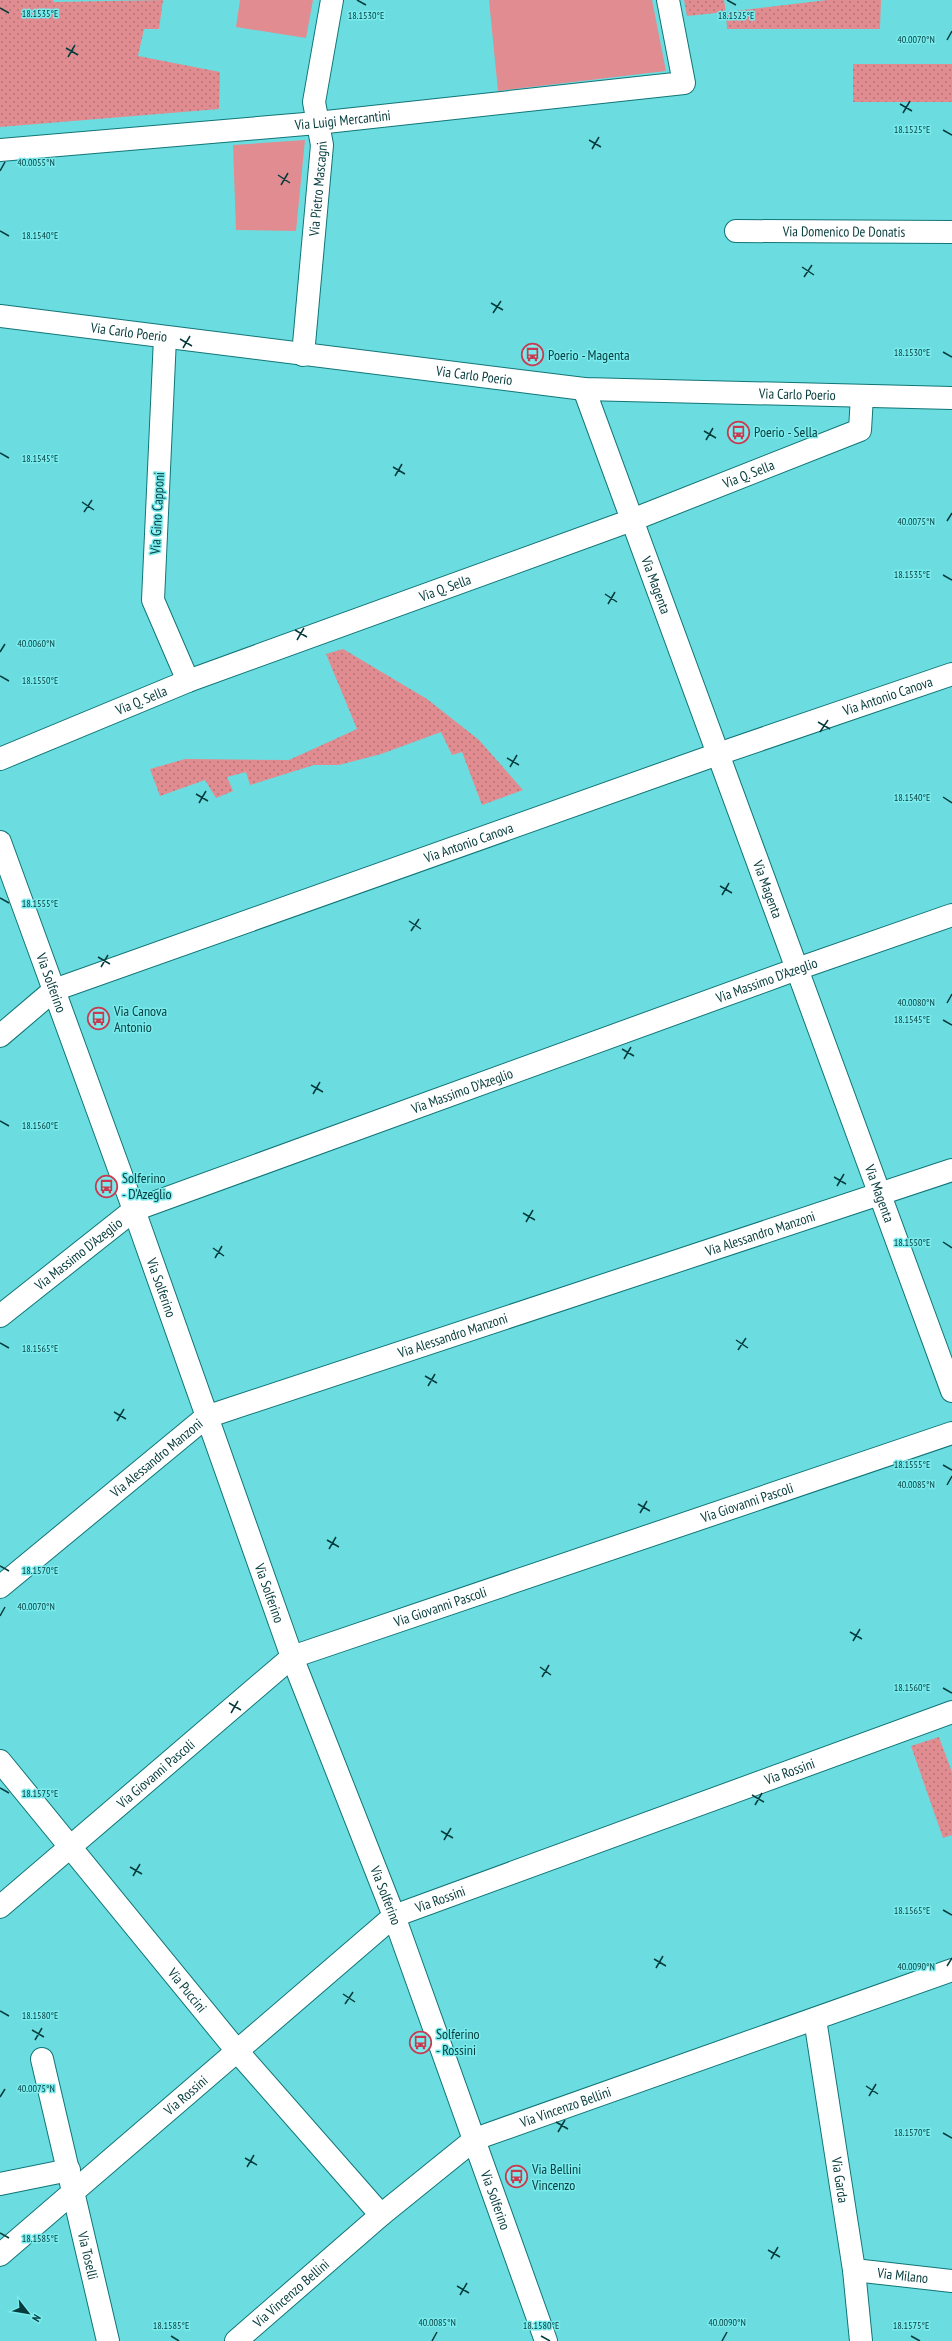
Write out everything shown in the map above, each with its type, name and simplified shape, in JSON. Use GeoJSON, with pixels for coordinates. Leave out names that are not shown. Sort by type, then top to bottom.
{"type":"FeatureCollection","features":[{"type":"Feature","properties":{"kind":"street","name":"Via Pietro Mascagni"},"geometry":{"type":"LineString","coordinates":[[303,355],[322,145],[314,102],[332,0]]}},
{"type":"Feature","properties":{"kind":"street","name":"Via Luigi Mercantini"},"geometry":{"type":"LineString","coordinates":[[0,150],[317,123],[684,83],[668,0]]}},
{"type":"Feature","properties":{"kind":"street","name":"Via Domenico De Donatis"},"geometry":{"type":"LineString","coordinates":[[736,231],[952,232]]}},
{"type":"Feature","properties":{"kind":"street","name":"Via Carlo Poerio"},"geometry":{"type":"LineString","coordinates":[[0,316],[165,338],[584,388],[952,398]]}},
{"type":"Feature","properties":{"kind":"street","name":"Via Gino Capponi"},"geometry":{"type":"LineString","coordinates":[[165,338],[153,600],[188,681]]}},
{"type":"Feature","properties":{"kind":"street","name":"Via Magenta"},"geometry":{"type":"LineString","coordinates":[[584,388],[797,969],[881,1192],[952,1391]]}},
{"type":"Feature","properties":{"kind":"street","name":"Via Q. Sella"},"geometry":{"type":"LineString","coordinates":[[0,759],[188,681],[632,520],[860,430],[862,396]]}},
{"type":"Feature","properties":{"kind":"street","name":"Via Antonio Canova"},"geometry":{"type":"LineString","coordinates":[[0,1036],[54,990],[718,754],[952,674]]}},
{"type":"Feature","properties":{"kind":"street","name":"Via Solferino"},"geometry":{"type":"LineString","coordinates":[[0,842],[134,1210],[292,1658],[394,1916],[546,2341]]}},
{"type":"Feature","properties":{"kind":"street","name":"Via Massimo D'Azeglio"},"geometry":{"type":"LineString","coordinates":[[0,1316],[134,1210],[797,969],[952,915]]}},
{"type":"Feature","properties":{"kind":"street","name":"Via Alessandro Manzoni"},"geometry":{"type":"LineString","coordinates":[[0,1587],[206,1417],[881,1192],[952,1170]]}},
{"type":"Feature","properties":{"kind":"street","name":"Via Giovanni Pascoli"},"geometry":{"type":"LineString","coordinates":[[0,1907],[292,1658],[952,1433]]}},
{"type":"Feature","properties":{"kind":"street","name":"Via Rossini"},"geometry":{"type":"LineString","coordinates":[[0,2255],[394,1916],[952,1712]]}},
{"type":"Feature","properties":{"kind":"street","name":"Via Puccini"},"geometry":{"type":"LineString","coordinates":[[0,1761],[237,2051],[382,2215]]}},
{"type":"Feature","properties":{"kind":"street","name":"Via Vincenzo Bellini"},"geometry":{"type":"LineString","coordinates":[[236,2341],[382,2215],[475,2139],[952,1970]]}},
{"type":"Feature","properties":{"kind":"street","name":"Via Garda"},"geometry":{"type":"LineString","coordinates":[[815,2019],[854,2270],[861,2341]]}},
{"type":"Feature","properties":{"kind":"street","name":"Via Toselli"},"geometry":{"type":"LineString","coordinates":[[42,2059],[75,2192],[108,2341]]}},
{"type":"Feature","properties":{"kind":"street"},"geometry":{"type":"LineString","coordinates":[[0,2184],[69,2170]]}},
{"type":"Feature","properties":{"kind":"street","name":"Via Milano"},"geometry":{"type":"LineString","coordinates":[[854,2270],[952,2281]]}},
{"type":"Feature","properties":{"kind":"shaded area"},"geometry":{"type":"Polygon","coordinates":[[[0,0],[53,0],[54,2],[163,0],[159,29],[144,29],[138,56],[220,72],[219,109],[0,127],[0,0]]]}},
{"type":"Feature","properties":{"kind":"shaded area"},"geometry":{"type":"Polygon","coordinates":[[[240,0],[313,0],[306,38],[236,27],[240,0]]]}},
{"type":"Feature","properties":{"kind":"shaded area"},"geometry":{"type":"Polygon","coordinates":[[[489,0],[652,0],[666,71],[498,91],[489,0]]]}},
{"type":"Feature","properties":{"kind":"shaded area"},"geometry":{"type":"Polygon","coordinates":[[[684,0],[724,0],[726,12],[687,16],[684,0]]]}},
{"type":"Feature","properties":{"kind":"shaded area"},"geometry":{"type":"Polygon","coordinates":[[[827,0],[881,0],[880,29],[727,29],[726,12],[827,0]]]}},
{"type":"Feature","properties":{"kind":"shaded area"},"geometry":{"type":"Polygon","coordinates":[[[853,64],[952,64],[952,102],[853,102],[853,64]]]}},
{"type":"Feature","properties":{"kind":"shaded area"},"geometry":{"type":"Polygon","coordinates":[[[305,140],[296,231],[236,230],[233,145],[305,140]]]}},
{"type":"Feature","properties":{"kind":"shaded area"},"geometry":{"type":"Polygon","coordinates":[[[343,649],[427,699],[479,740],[523,790],[482,805],[462,752],[452,755],[441,732],[381,754],[339,765],[314,765],[250,785],[246,772],[227,777],[233,791],[216,798],[205,780],[160,796],[150,769],[185,759],[289,760],[357,729],[326,654],[343,649]]]}},
{"type":"Feature","properties":{"kind":"shaded area"},"geometry":{"type":"Polygon","coordinates":[[[939,1737],[952,1772],[952,1835],[943,1838],[911,1746],[939,1737]]]}},
{"type":"Feature","properties":{"kind":"place","name":"Poerio - Magenta"},"geometry":{"type":"Point","coordinates":[533,355]}},
{"type":"Feature","properties":{"kind":"place","name":"Poerio - Sella"},"geometry":{"type":"Point","coordinates":[739,432]}},
{"type":"Feature","properties":{"kind":"place","name":"Via Canova Antonio"},"geometry":{"type":"Point","coordinates":[98,1019]}},
{"type":"Feature","properties":{"kind":"place","name":"Solferino - D'Azeglio"},"geometry":{"type":"Point","coordinates":[107,1186]}},
{"type":"Feature","properties":{"kind":"place","name":"Solferino - Rossini"},"geometry":{"type":"Point","coordinates":[420,2042]}},
{"type":"Feature","properties":{"kind":"place","name":"Via Bellini Vincenzo"},"geometry":{"type":"Point","coordinates":[517,2177]}}]}
